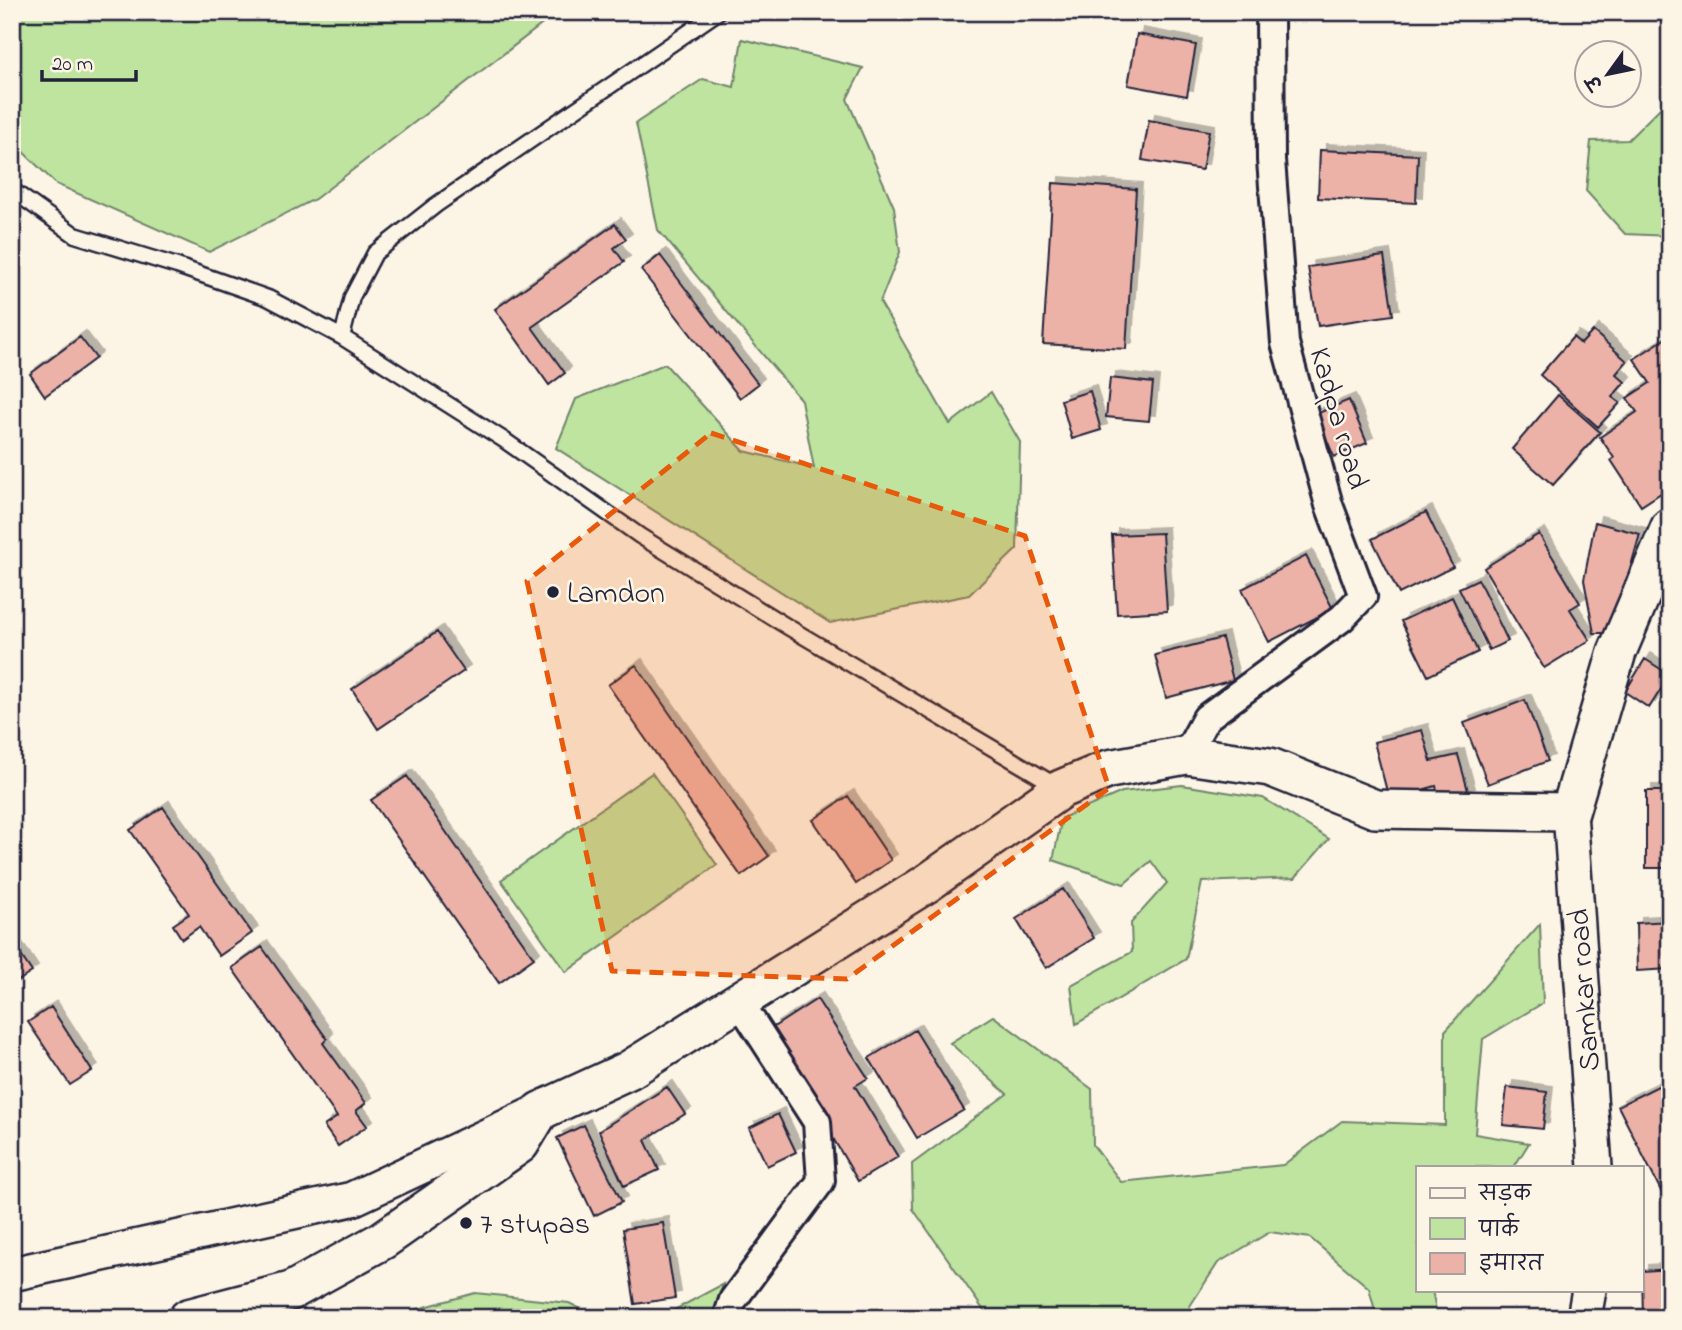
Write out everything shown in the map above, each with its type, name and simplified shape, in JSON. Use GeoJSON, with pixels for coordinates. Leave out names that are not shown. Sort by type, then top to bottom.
{"type":"FeatureCollection","features":[{"type":"Feature","properties":{"kind":"main road"},"geometry":{"type":"LineString","coordinates":[[188,1318],[291,1291],[383,1240],[520,1144],[540,1111],[629,1070],[926,884],[1061,789],[1109,769],[1186,755],[1270,767],[1375,809],[1570,812],[1617,652],[1670,527]]}},
{"type":"Feature","properties":{"kind":"street","name":"Kadpa road"},"geometry":{"type":"LineString","coordinates":[[1186,755],[1206,719],[1342,618],[1363,596],[1329,505],[1285,343],[1271,160],[1269,12]]}},
{"type":"Feature","properties":{"kind":"street","name":"Samkar road"},"geometry":{"type":"LineString","coordinates":[[1570,812],[1595,1166]]}},
{"type":"Feature","properties":{"kind":"street"},"geometry":{"type":"LineString","coordinates":[[727,1318],[733,1300],[821,1181],[817,1122],[739,1001]]}},
{"type":"Feature","properties":{"kind":"street"},"geometry":{"type":"LineString","coordinates":[[12,1274],[352,1199],[540,1111]]}},
{"type":"Feature","properties":{"kind":"street"},"geometry":{"type":"LineString","coordinates":[[1584,1318],[1589,1292]]}},
{"type":"Feature","properties":{"kind":"lane"},"geometry":{"type":"LineString","coordinates":[[342,337],[352,298],[375,253],[436,205],[718,12]]}},
{"type":"Feature","properties":{"kind":"lane"},"geometry":{"type":"LineString","coordinates":[[12,190],[75,235],[177,266],[268,298],[342,337],[503,440],[652,543],[1061,789]]}},
{"type":"Feature","properties":{"kind":"highlighted area"},"geometry":{"type":"Polygon","coordinates":[[[711,433],[1025,536],[1109,788],[847,979],[612,971],[527,581],[711,433]]]}},
{"type":"Feature","properties":{"kind":"green space"},"geometry":{"type":"Polygon","coordinates":[[[12,12],[558,12],[315,199],[209,252],[56,184],[12,141],[12,12]]]}},
{"type":"Feature","properties":{"kind":"green space"},"geometry":{"type":"Polygon","coordinates":[[[742,39],[863,68],[847,99],[894,207],[900,252],[880,302],[950,424],[991,392],[1020,442],[1017,549],[969,595],[830,623],[556,448],[576,399],[665,364],[744,451],[814,468],[801,400],[658,230],[636,123],[703,79],[734,87],[742,39]]]}},
{"type":"Feature","properties":{"kind":"green space"},"geometry":{"type":"Polygon","coordinates":[[[1660,108],[1670,115],[1670,236],[1625,234],[1586,191],[1591,141],[1628,140],[1660,108]]]}},
{"type":"Feature","properties":{"kind":"green space"},"geometry":{"type":"Polygon","coordinates":[[[652,773],[717,865],[566,972],[501,880],[652,773]]]}},
{"type":"Feature","properties":{"kind":"green space"},"geometry":{"type":"Polygon","coordinates":[[[1182,785],[1263,798],[1329,839],[1295,878],[1202,882],[1186,959],[1076,1024],[1071,985],[1132,952],[1131,923],[1167,883],[1151,861],[1124,884],[1053,860],[1062,818],[1122,792],[1182,785]]]}},
{"type":"Feature","properties":{"kind":"green space"},"geometry":{"type":"Polygon","coordinates":[[[1540,924],[1543,1003],[1483,1039],[1475,1134],[1529,1143],[1515,1166],[1416,1166],[1416,1292],[1432,1292],[1436,1310],[1432,1318],[1377,1318],[1369,1288],[1310,1238],[1270,1232],[1218,1263],[1190,1306],[1187,1318],[989,1318],[913,1209],[912,1164],[1007,1094],[950,1043],[993,1016],[1092,1089],[1093,1145],[1121,1182],[1283,1165],[1342,1121],[1445,1125],[1445,1031],[1540,924]]]}},
{"type":"Feature","properties":{"kind":"green space"},"geometry":{"type":"Polygon","coordinates":[[[723,1284],[712,1318],[659,1318],[665,1315],[723,1284]]]}},
{"type":"Feature","properties":{"kind":"green space"},"geometry":{"type":"Polygon","coordinates":[[[475,1293],[569,1303],[599,1318],[385,1318],[475,1293]]]}},
{"type":"Feature","properties":{"kind":"building"},"geometry":{"type":"Polygon","coordinates":[[[1137,34],[1196,45],[1187,96],[1128,85],[1137,34]]]}},
{"type":"Feature","properties":{"kind":"building"},"geometry":{"type":"Polygon","coordinates":[[[1149,120],[1209,131],[1202,170],[1142,160],[1149,120]]]}},
{"type":"Feature","properties":{"kind":"building"},"geometry":{"type":"Polygon","coordinates":[[[1320,150],[1418,155],[1416,203],[1318,198],[1320,150]]]}},
{"type":"Feature","properties":{"kind":"building"},"geometry":{"type":"Polygon","coordinates":[[[1053,183],[1136,189],[1126,349],[1043,344],[1053,183]]]}},
{"type":"Feature","properties":{"kind":"building"},"geometry":{"type":"Polygon","coordinates":[[[615,224],[626,239],[614,248],[624,262],[532,327],[565,373],[549,385],[495,309],[615,224]]]}},
{"type":"Feature","properties":{"kind":"building"},"geometry":{"type":"Polygon","coordinates":[[[660,255],[758,384],[740,398],[641,270],[660,255]]]}},
{"type":"Feature","properties":{"kind":"building"},"geometry":{"type":"Polygon","coordinates":[[[1384,256],[1393,315],[1318,326],[1308,267],[1384,256]]]}},
{"type":"Feature","properties":{"kind":"building"},"geometry":{"type":"Polygon","coordinates":[[[1593,331],[1627,361],[1616,374],[1625,382],[1612,397],[1620,403],[1598,427],[1540,375],[1573,337],[1581,344],[1593,331]]]}},
{"type":"Feature","properties":{"kind":"building"},"geometry":{"type":"Polygon","coordinates":[[[1669,336],[1670,487],[1641,506],[1611,460],[1614,458],[1600,437],[1637,412],[1627,398],[1650,383],[1634,359],[1669,336]]]}},
{"type":"Feature","properties":{"kind":"building"},"geometry":{"type":"Polygon","coordinates":[[[80,337],[96,358],[45,396],[30,374],[80,337]]]}},
{"type":"Feature","properties":{"kind":"building"},"geometry":{"type":"Polygon","coordinates":[[[1110,378],[1153,383],[1149,421],[1106,417],[1110,378]]]}},
{"type":"Feature","properties":{"kind":"building"},"geometry":{"type":"Polygon","coordinates":[[[1090,391],[1101,430],[1072,439],[1061,400],[1090,391]]]}},
{"type":"Feature","properties":{"kind":"building"},"geometry":{"type":"Polygon","coordinates":[[[1558,395],[1600,432],[1553,485],[1512,449],[1558,395]]]}},
{"type":"Feature","properties":{"kind":"building"},"geometry":{"type":"Polygon","coordinates":[[[1349,400],[1367,443],[1334,457],[1316,414],[1349,400]]]}},
{"type":"Feature","properties":{"kind":"building"},"geometry":{"type":"Polygon","coordinates":[[[1426,512],[1453,567],[1399,594],[1372,539],[1426,512]]]}},
{"type":"Feature","properties":{"kind":"building"},"geometry":{"type":"Polygon","coordinates":[[[1595,522],[1640,534],[1612,633],[1594,633],[1584,580],[1595,522]]]}},
{"type":"Feature","properties":{"kind":"building"},"geometry":{"type":"Polygon","coordinates":[[[1162,533],[1167,611],[1117,614],[1112,535],[1162,533]]]}},
{"type":"Feature","properties":{"kind":"building"},"geometry":{"type":"Polygon","coordinates":[[[1539,534],[1580,603],[1570,609],[1590,640],[1544,668],[1484,568],[1539,534]]]}},
{"type":"Feature","properties":{"kind":"building"},"geometry":{"type":"Polygon","coordinates":[[[1306,556],[1333,609],[1269,642],[1242,589],[1306,556]]]}},
{"type":"Feature","properties":{"kind":"building"},"geometry":{"type":"Polygon","coordinates":[[[1478,579],[1508,641],[1489,650],[1459,588],[1478,579]]]}},
{"type":"Feature","properties":{"kind":"building"},"geometry":{"type":"Polygon","coordinates":[[[1452,597],[1478,652],[1428,676],[1401,621],[1452,597]]]}},
{"type":"Feature","properties":{"kind":"building"},"geometry":{"type":"Polygon","coordinates":[[[437,632],[464,671],[378,729],[352,689],[437,632]]]}},
{"type":"Feature","properties":{"kind":"building"},"geometry":{"type":"Polygon","coordinates":[[[1222,638],[1233,680],[1166,698],[1155,655],[1222,638]]]}},
{"type":"Feature","properties":{"kind":"building"},"geometry":{"type":"Polygon","coordinates":[[[1645,659],[1670,675],[1649,708],[1625,692],[1645,659]]]}},
{"type":"Feature","properties":{"kind":"building"},"geometry":{"type":"Polygon","coordinates":[[[636,665],[769,856],[741,876],[608,685],[636,665]]]}},
{"type":"Feature","properties":{"kind":"building"},"geometry":{"type":"Polygon","coordinates":[[[1525,700],[1548,761],[1488,784],[1464,723],[1525,700]]]}},
{"type":"Feature","properties":{"kind":"building"},"geometry":{"type":"Polygon","coordinates":[[[1422,730],[1431,761],[1458,755],[1469,794],[1440,802],[1436,786],[1389,799],[1374,742],[1422,730]]]}},
{"type":"Feature","properties":{"kind":"building"},"geometry":{"type":"Polygon","coordinates":[[[407,776],[534,958],[499,983],[371,800],[407,776]]]}},
{"type":"Feature","properties":{"kind":"building"},"geometry":{"type":"Polygon","coordinates":[[[1646,791],[1670,791],[1670,868],[1646,868],[1646,791]]]}},
{"type":"Feature","properties":{"kind":"building"},"geometry":{"type":"Polygon","coordinates":[[[848,796],[891,860],[856,884],[813,820],[848,796]]]}},
{"type":"Feature","properties":{"kind":"building"},"geometry":{"type":"Polygon","coordinates":[[[163,807],[252,933],[219,956],[199,927],[182,939],[173,925],[189,914],[130,830],[163,807]]]}},
{"type":"Feature","properties":{"kind":"building"},"geometry":{"type":"Polygon","coordinates":[[[1063,889],[1094,938],[1046,968],[1016,919],[1063,889]]]}},
{"type":"Feature","properties":{"kind":"building"},"geometry":{"type":"Polygon","coordinates":[[[1670,921],[1670,969],[1637,971],[1636,923],[1670,921]]]}},
{"type":"Feature","properties":{"kind":"building"},"geometry":{"type":"Polygon","coordinates":[[[12,942],[32,972],[12,985],[12,942]]]}},
{"type":"Feature","properties":{"kind":"building"},"geometry":{"type":"Polygon","coordinates":[[[262,947],[327,1039],[323,1043],[366,1103],[356,1111],[367,1126],[338,1146],[324,1126],[337,1117],[232,968],[262,947]]]}},
{"type":"Feature","properties":{"kind":"building"},"geometry":{"type":"Polygon","coordinates":[[[817,999],[868,1078],[855,1086],[898,1157],[858,1181],[813,1104],[819,1101],[772,1028],[817,999]]]}},
{"type":"Feature","properties":{"kind":"building"},"geometry":{"type":"Polygon","coordinates":[[[51,1007],[92,1071],[70,1085],[28,1022],[51,1007]]]}},
{"type":"Feature","properties":{"kind":"building"},"geometry":{"type":"Polygon","coordinates":[[[915,1030],[964,1110],[917,1138],[869,1058],[915,1030]]]}},
{"type":"Feature","properties":{"kind":"building"},"geometry":{"type":"Polygon","coordinates":[[[1666,1082],[1670,1090],[1670,1192],[1663,1195],[1618,1106],[1666,1082]]]}},
{"type":"Feature","properties":{"kind":"building"},"geometry":{"type":"Polygon","coordinates":[[[667,1087],[685,1114],[645,1140],[659,1170],[624,1186],[599,1131],[667,1087]]]}},
{"type":"Feature","properties":{"kind":"building"},"geometry":{"type":"Polygon","coordinates":[[[1507,1087],[1547,1092],[1543,1129],[1503,1125],[1507,1087]]]}},
{"type":"Feature","properties":{"kind":"building"},"geometry":{"type":"Polygon","coordinates":[[[778,1114],[796,1152],[767,1166],[749,1128],[778,1114]]]}},
{"type":"Feature","properties":{"kind":"building"},"geometry":{"type":"Polygon","coordinates":[[[584,1125],[622,1202],[594,1216],[557,1138],[584,1125]]]}},
{"type":"Feature","properties":{"kind":"building"},"geometry":{"type":"Polygon","coordinates":[[[663,1223],[675,1298],[635,1304],[623,1229],[663,1223]]]}},
{"type":"Feature","properties":{"kind":"building"},"geometry":{"type":"Polygon","coordinates":[[[1670,1269],[1670,1318],[1643,1318],[1644,1271],[1670,1269]]]}},
{"type":"Feature","properties":{"kind":"place","name":"Lamdon"},"geometry":{"type":"Point","coordinates":[553,592]}},
{"type":"Feature","properties":{"kind":"place","name":"7 stupas"},"geometry":{"type":"Point","coordinates":[466,1223]}}]}
